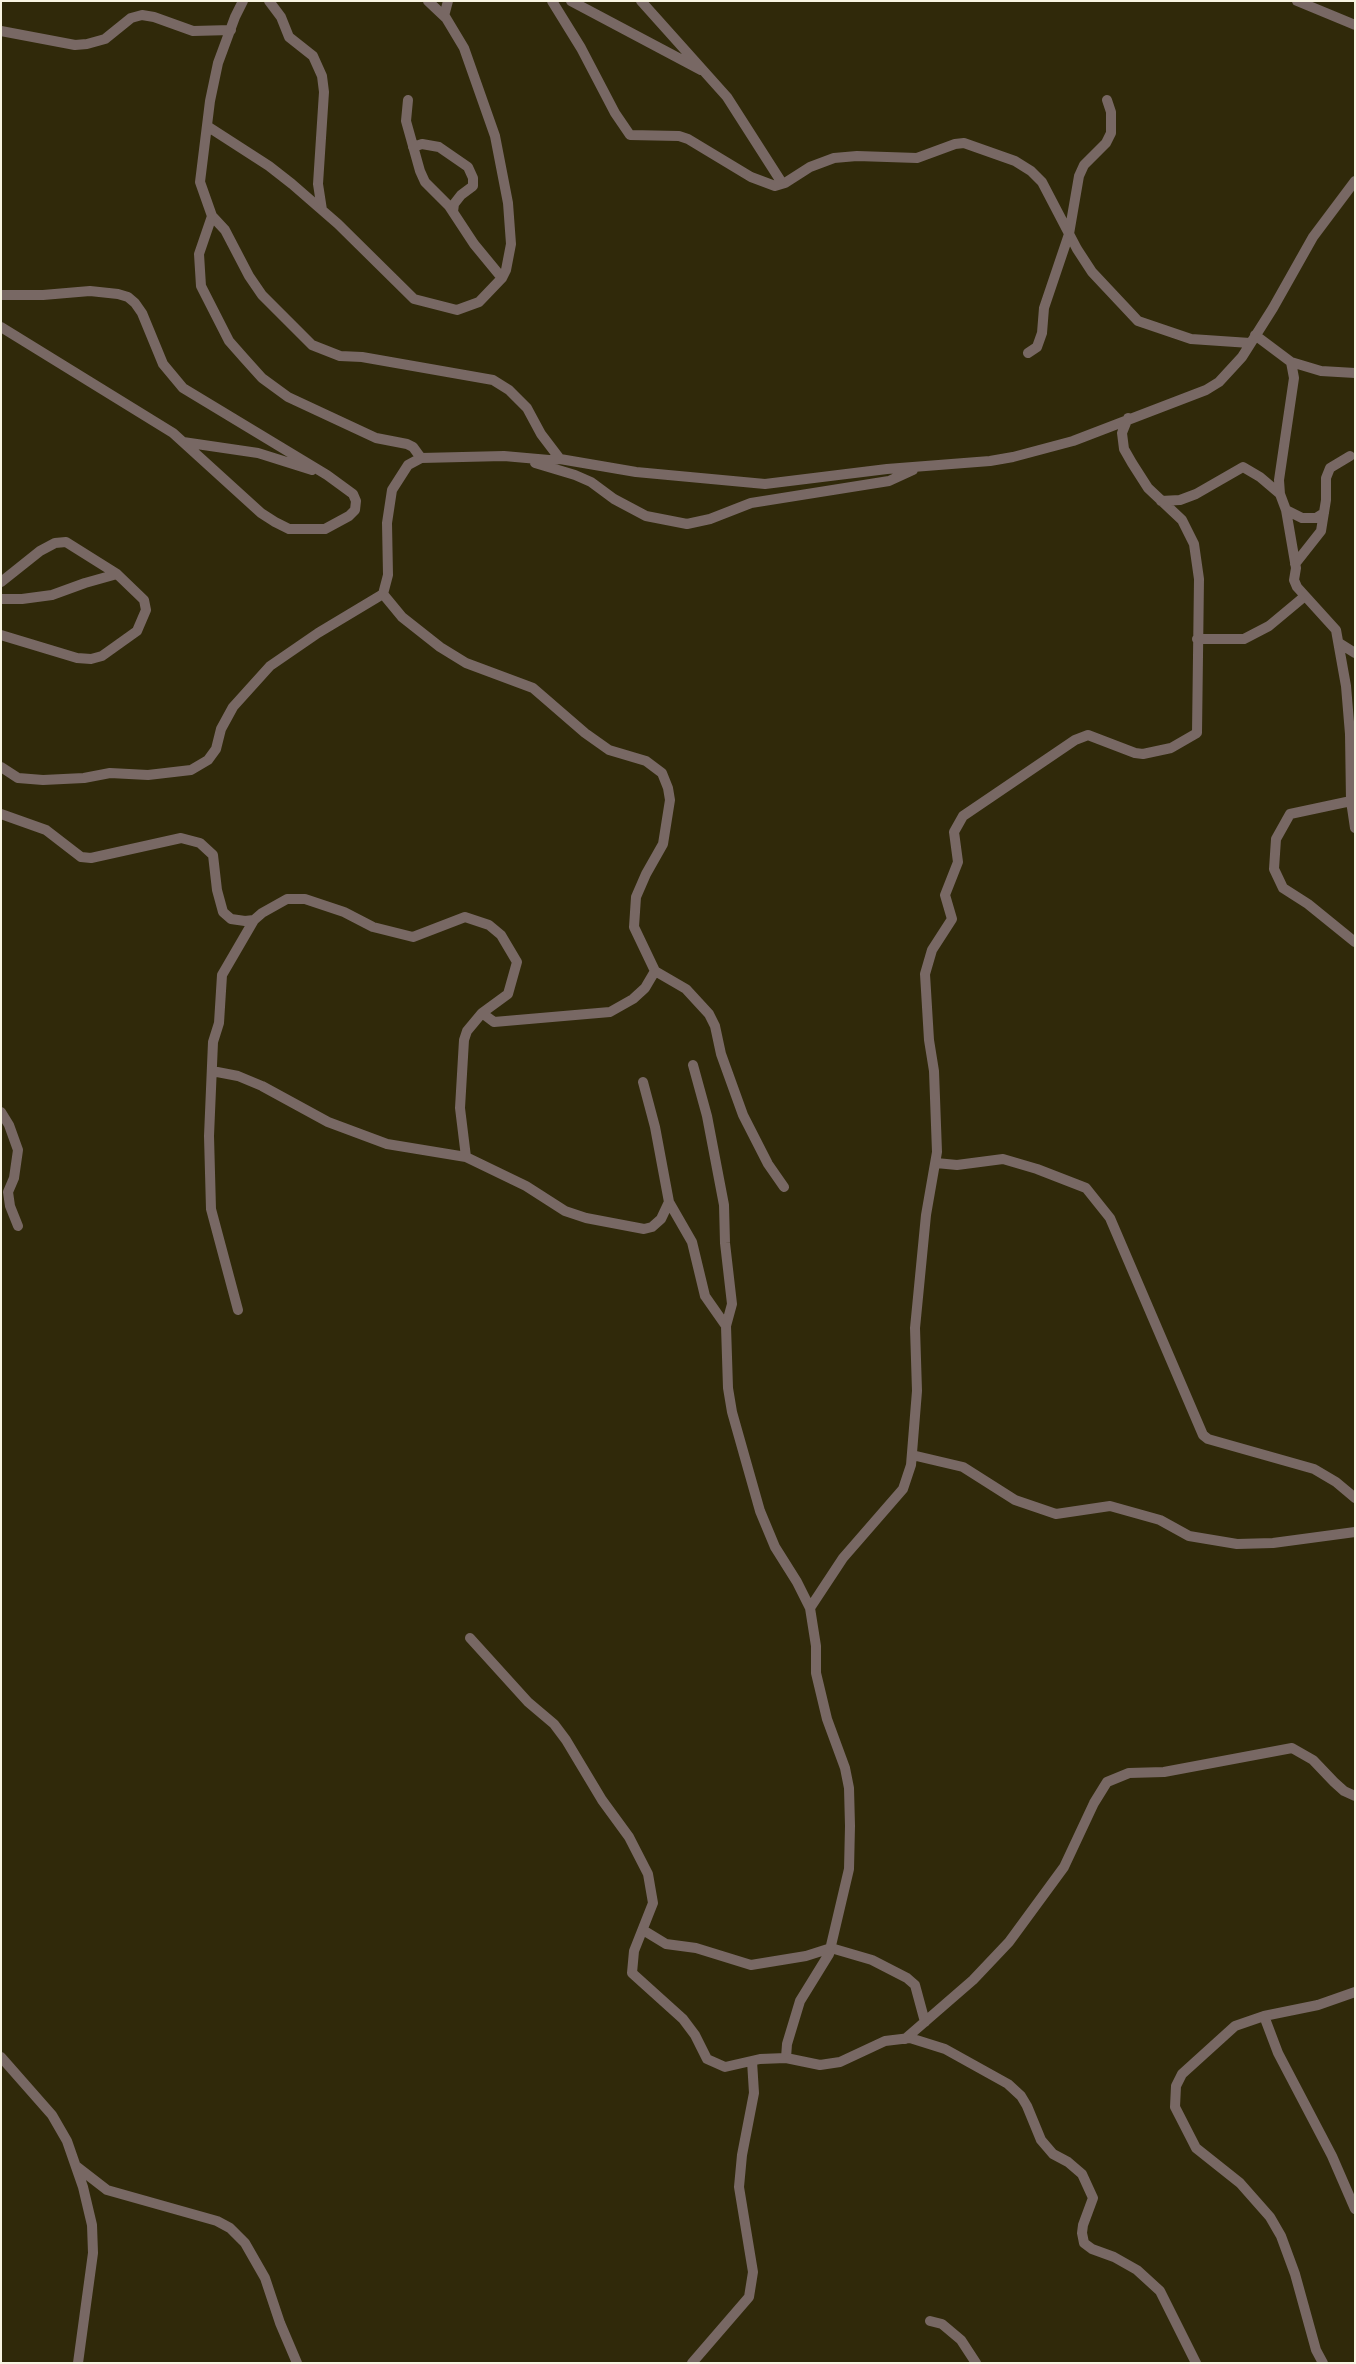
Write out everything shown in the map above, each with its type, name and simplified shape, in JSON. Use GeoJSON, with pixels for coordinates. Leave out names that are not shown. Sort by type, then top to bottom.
{"type":"FeatureCollection","features":[{"type":"Feature","properties":{"kind":"street"},"geometry":{"type":"LineString","coordinates":[[243,1],[218,63],[210,101],[200,182],[212,216],[225,230],[249,276],[262,295],[312,346],[340,356],[362,357],[493,380],[509,390],[527,408],[541,434],[560,459]]}},
{"type":"Feature","properties":{"kind":"street"},"geometry":{"type":"LineString","coordinates":[[269,1],[278,12],[288,37],[313,56],[322,76],[324,92],[318,178],[322,210]]}},
{"type":"Feature","properties":{"kind":"street"},"geometry":{"type":"LineString","coordinates":[[207,126],[270,166],[322,210],[414,300],[457,310],[478,302],[502,278],[511,244],[508,203],[495,136],[464,48],[444,16],[428,1]]}},
{"type":"Feature","properties":{"kind":"street"},"geometry":{"type":"LineString","coordinates":[[444,16],[448,1]]}},
{"type":"Feature","properties":{"kind":"street"},"geometry":{"type":"LineString","coordinates":[[552,1],[581,48],[615,113],[630,135],[679,136],[688,139],[751,177],[775,186],[782,184],[810,166],[834,158],[849,156],[917,158],[955,144],[964,143],[1015,161],[1031,171],[1042,182],[1069,234],[1092,272],[1138,321],[1191,339],[1253,339],[1292,362],[1321,371],[1355,372]]}},
{"type":"Feature","properties":{"kind":"street"},"geometry":{"type":"LineString","coordinates":[[572,1],[709,75]]}},
{"type":"Feature","properties":{"kind":"street"},"geometry":{"type":"LineString","coordinates":[[641,1],[709,75],[744,121],[782,184]]}},
{"type":"Feature","properties":{"kind":"street"},"geometry":{"type":"LineString","coordinates":[[1297,1],[1355,25]]}},
{"type":"Feature","properties":{"kind":"street"},"geometry":{"type":"LineString","coordinates":[[1,31],[67,44],[88,44],[105,39],[131,18],[142,15],[154,17],[193,32],[231,30]]}},
{"type":"Feature","properties":{"kind":"street"},"geometry":{"type":"LineString","coordinates":[[408,100],[406,121],[420,171],[425,182],[453,212],[474,244],[502,278]]}},
{"type":"Feature","properties":{"kind":"street"},"geometry":{"type":"LineString","coordinates":[[1028,353],[1036,346],[1042,333],[1044,308],[1069,234],[1079,176],[1092,156],[1106,144],[1111,133],[1111,112],[1107,100]]}},
{"type":"Feature","properties":{"kind":"street"},"geometry":{"type":"LineString","coordinates":[[413,147],[422,144],[439,147],[468,168],[473,178],[473,186],[461,195],[454,204],[453,212]]}},
{"type":"Feature","properties":{"kind":"street"},"geometry":{"type":"LineString","coordinates":[[522,459],[560,459],[636,472],[765,484],[990,461],[1073,441],[1128,418],[1206,390],[1219,382],[1242,357],[1273,308],[1313,237],[1355,181]]}},
{"type":"Feature","properties":{"kind":"street"},"geometry":{"type":"LineString","coordinates":[[212,216],[199,254],[201,286],[229,341],[262,378],[288,397],[376,438],[407,444],[421,458]]}},
{"type":"Feature","properties":{"kind":"street"},"geometry":{"type":"LineString","coordinates":[[1,295],[90,292],[118,294],[128,297],[142,313],[164,364],[183,388],[327,475],[353,494],[356,500],[355,510],[349,516],[325,529],[289,529],[261,513],[183,442],[134,408],[1,327]]}},
{"type":"Feature","properties":{"kind":"street"},"geometry":{"type":"LineString","coordinates":[[1292,362],[1294,378],[1279,480],[1280,494],[1286,510],[1295,564],[1294,580],[1305,596],[1336,630],[1339,643],[1350,706],[1352,802],[1355,828]]}},
{"type":"Feature","properties":{"kind":"street"},"geometry":{"type":"LineString","coordinates":[[810,1608],[843,1558],[903,1489],[912,1465],[917,1391],[915,1328],[926,1215],[936,1163],[934,1071],[929,1040],[925,974],[932,950],[952,919],[945,895],[958,862],[954,832],[963,816],[1075,740],[1088,735],[1135,753],[1143,754],[1170,748],[1197,733],[1199,579],[1194,544],[1182,520],[1148,488],[1124,449],[1122,433],[1128,418]]}},
{"type":"Feature","properties":{"kind":"street"},"geometry":{"type":"LineString","coordinates":[[183,442],[258,453],[327,475]]}},
{"type":"Feature","properties":{"kind":"street"},"geometry":{"type":"LineString","coordinates":[[1,766],[18,778],[34,780],[84,778],[110,773],[148,775],[191,770],[208,760],[216,749],[221,729],[233,707],[270,666],[318,633],[383,594],[388,575],[387,524],[392,490],[408,465],[421,458],[504,456],[522,459],[575,475],[646,516],[686,524],[710,519],[751,503],[889,481],[922,467]]}},
{"type":"Feature","properties":{"kind":"street"},"geometry":{"type":"LineString","coordinates":[[1295,564],[1321,532],[1326,478],[1330,468],[1350,456]]}},
{"type":"Feature","properties":{"kind":"street"},"geometry":{"type":"LineString","coordinates":[[1161,501],[1180,500],[1196,494],[1243,467],[1260,477],[1280,494]]}},
{"type":"Feature","properties":{"kind":"street"},"geometry":{"type":"LineString","coordinates":[[1286,510],[1302,518],[1316,518],[1324,513]]}},
{"type":"Feature","properties":{"kind":"street"},"geometry":{"type":"LineString","coordinates":[[1,582],[40,550],[54,543],[66,542],[117,574],[144,600],[146,610],[137,631],[102,656],[92,659],[77,658],[1,635]]}},
{"type":"Feature","properties":{"kind":"street"},"geometry":{"type":"LineString","coordinates":[[1,599],[22,599],[52,595],[85,582],[117,574]]}},
{"type":"Feature","properties":{"kind":"street"},"geometry":{"type":"LineString","coordinates":[[383,594],[415,629],[466,663],[533,688],[585,733],[609,750],[646,761],[662,773],[670,800],[663,844],[646,874],[636,897],[633,916],[638,939],[655,971],[686,990],[709,1014],[715,1026],[722,1054],[743,1115],[768,1164],[784,1187]]}},
{"type":"Feature","properties":{"kind":"street"},"geometry":{"type":"LineString","coordinates":[[1198,639],[1244,639],[1269,626],[1305,596]]}},
{"type":"Feature","properties":{"kind":"street"},"geometry":{"type":"LineString","coordinates":[[1339,643],[1355,653]]}},
{"type":"Feature","properties":{"kind":"street"},"geometry":{"type":"LineString","coordinates":[[1352,802],[1290,814],[1276,839],[1274,869],[1283,888],[1308,904],[1355,942]]}},
{"type":"Feature","properties":{"kind":"street"},"geometry":{"type":"LineString","coordinates":[[1,814],[46,830],[81,857],[91,858],[181,838],[200,843],[213,855],[217,890],[223,912],[231,918],[245,921],[254,920],[287,899],[305,899],[344,912],[373,927],[413,937],[465,917],[489,925],[501,934],[517,962],[508,994],[482,1013],[468,1031],[464,1040],[460,1108],[466,1157]]}},
{"type":"Feature","properties":{"kind":"street"},"geometry":{"type":"LineString","coordinates":[[238,1310],[211,1209],[209,1179],[213,1042],[219,1023],[222,975],[254,920]]}},
{"type":"Feature","properties":{"kind":"street"},"geometry":{"type":"LineString","coordinates":[[482,1013],[494,1022],[585,1016],[610,1012],[633,999],[645,988],[655,971]]}},
{"type":"Feature","properties":{"kind":"street"},"geometry":{"type":"LineString","coordinates":[[693,1065],[707,1116],[724,1205],[732,1304],[726,1326],[728,1388],[732,1412],[760,1511],[775,1546],[810,1608],[816,1646],[816,1673],[828,1719],[845,1768],[848,1788],[850,1826],[848,1869],[829,1954],[800,2001],[787,2044],[786,2058]]}},
{"type":"Feature","properties":{"kind":"street"},"geometry":{"type":"LineString","coordinates":[[212,1071],[246,1079],[328,1122],[387,1144],[466,1157],[526,1186],[565,1211],[586,1218],[644,1229],[652,1228],[661,1219],[669,1202]]}},
{"type":"Feature","properties":{"kind":"street"},"geometry":{"type":"LineString","coordinates":[[643,1082],[655,1127],[669,1202],[692,1242],[705,1296],[726,1326]]}},
{"type":"Feature","properties":{"kind":"street"},"geometry":{"type":"LineString","coordinates":[[1,1112],[9,1125],[18,1150],[14,1178],[8,1192],[10,1206],[18,1226]]}},
{"type":"Feature","properties":{"kind":"street"},"geometry":{"type":"LineString","coordinates":[[936,1163],[957,1164],[1003,1159],[1037,1169],[1086,1188],[1110,1218],[1203,1435],[1208,1440],[1314,1469],[1336,1482],[1355,1498]]}},
{"type":"Feature","properties":{"kind":"street"},"geometry":{"type":"LineString","coordinates":[[912,1455],[963,1467],[1015,1500],[1056,1514],[1110,1506],[1160,1520],[1189,1536],[1238,1544],[1273,1543],[1355,1532]]}},
{"type":"Feature","properties":{"kind":"street"},"geometry":{"type":"LineString","coordinates":[[470,1638],[528,1702],[554,1724],[566,1740],[602,1800],[629,1838],[648,1874],[653,1903],[634,1950],[632,1973],[683,2019],[695,2035],[707,2059],[725,2067],[752,2061],[786,2058],[820,2064],[840,2062],[885,2041],[905,2039],[945,2050],[1008,2084],[1021,2096],[1040,2140],[1053,2154],[1068,2162],[1082,2174],[1093,2198],[1083,2225],[1084,2243],[1092,2249],[1114,2257],[1137,2270],[1160,2291],[1196,2363]]}},
{"type":"Feature","properties":{"kind":"street"},"geometry":{"type":"LineString","coordinates":[[905,2039],[973,1980],[1009,1942],[1064,1867],[1094,1803],[1107,1782],[1128,1773],[1164,1772],[1292,1748],[1313,1760],[1334,1782],[1355,1796]]}},
{"type":"Feature","properties":{"kind":"street"},"geometry":{"type":"LineString","coordinates":[[643,1930],[666,1944],[696,1948],[751,1965],[806,1956],[830,1948],[872,1960],[907,1978],[915,1985],[925,2022]]}},
{"type":"Feature","properties":{"kind":"street"},"geometry":{"type":"LineString","coordinates":[[1323,2363],[1316,2350],[1295,2274],[1281,2236],[1270,2217],[1240,2183],[1196,2148],[1175,2107],[1176,2086],[1182,2074],[1235,2026],[1264,2016],[1318,2005],[1355,1992]]}},
{"type":"Feature","properties":{"kind":"street"},"geometry":{"type":"LineString","coordinates":[[1264,2016],[1278,2052],[1332,2156],[1355,2209]]}},
{"type":"Feature","properties":{"kind":"street"},"geometry":{"type":"LineString","coordinates":[[1,2057],[52,2115],[67,2141],[83,2187],[92,2225],[93,2252],[78,2363]]}},
{"type":"Feature","properties":{"kind":"street"},"geometry":{"type":"LineString","coordinates":[[692,2363],[749,2297],[753,2272],[740,2187],[742,2155],[754,2092],[752,2061]]}},
{"type":"Feature","properties":{"kind":"street"},"geometry":{"type":"LineString","coordinates":[[76,2166],[107,2190],[216,2221],[230,2228],[245,2243],[265,2278],[280,2323],[297,2363]]}},
{"type":"Feature","properties":{"kind":"street"},"geometry":{"type":"LineString","coordinates":[[930,2321],[942,2324],[961,2340],[976,2363]]}}]}
